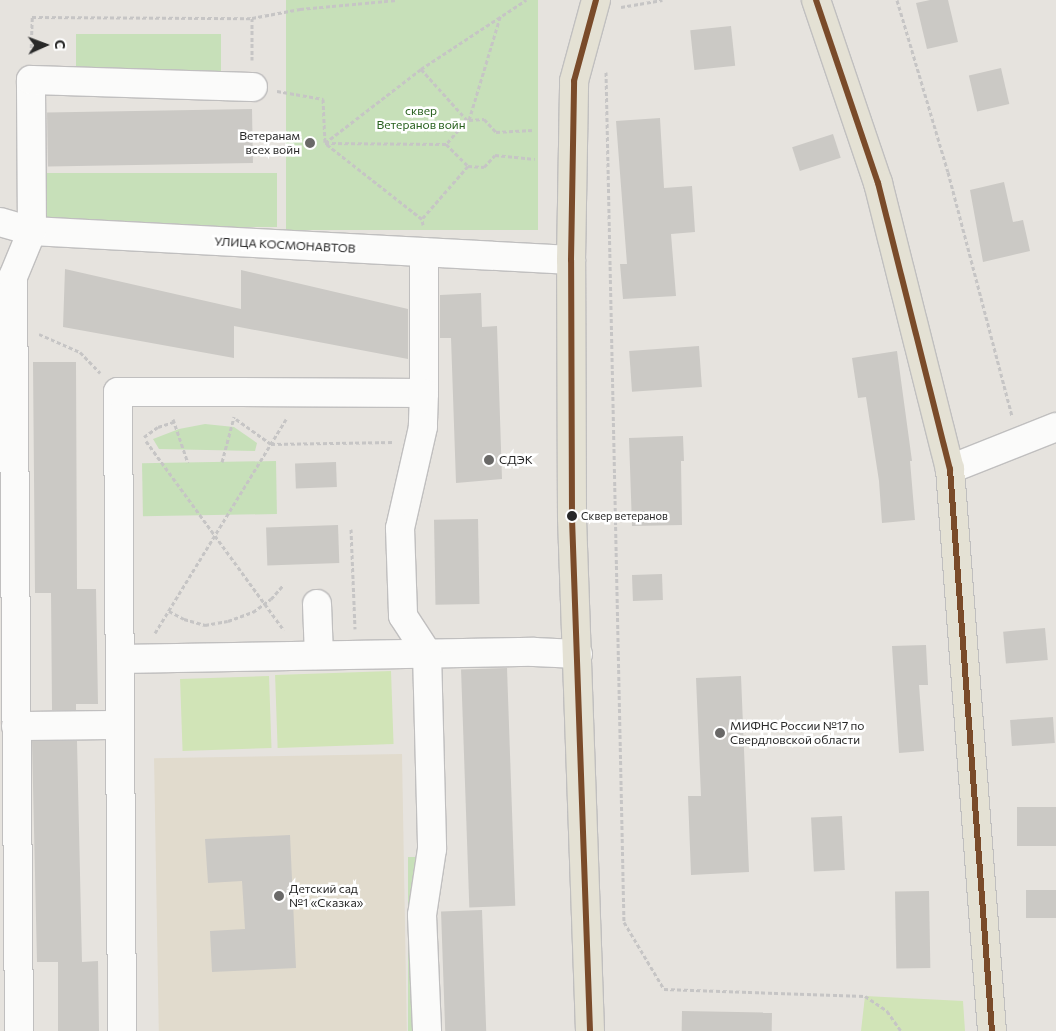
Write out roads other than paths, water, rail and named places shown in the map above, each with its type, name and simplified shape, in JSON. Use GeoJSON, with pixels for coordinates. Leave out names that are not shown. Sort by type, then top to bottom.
{"type":"FeatureCollection","features":[{"type":"Feature","properties":{"kind":"main road"},"geometry":{"type":"LineString","coordinates":[[816,0],[878,183],[950,470],[992,1031]]}},
{"type":"Feature","properties":{"kind":"main road"},"geometry":{"type":"LineString","coordinates":[[590,1031],[572,517],[571,260],[574,81],[606,4]]}},
{"type":"Feature","properties":{"kind":"street"},"geometry":{"type":"LineString","coordinates":[[19,1031],[13,277],[32,231],[31,80],[253,87]]}},
{"type":"Feature","properties":{"kind":"street","name":"УЛИЦА КОСМОНАВТОВ"},"geometry":{"type":"LineString","coordinates":[[0,222],[32,231],[571,260]]}},
{"type":"Feature","properties":{"kind":"street"},"geometry":{"type":"LineString","coordinates":[[424,252],[423,427],[400,528],[400,547],[403,616],[427,653],[432,850],[422,915],[427,1031]]}},
{"type":"Feature","properties":{"kind":"street"},"geometry":{"type":"LineString","coordinates":[[122,1031],[120,725],[130,658],[118,392],[163,392],[237,405],[302,392],[424,393]]}},
{"type":"Feature","properties":{"kind":"street"},"geometry":{"type":"LineString","coordinates":[[950,470],[1056,427]]}},
{"type":"Feature","properties":{"kind":"street"},"geometry":{"type":"LineString","coordinates":[[310,655],[317,604]]}},
{"type":"Feature","properties":{"kind":"street"},"geometry":{"type":"LineString","coordinates":[[130,658],[534,652],[578,654]]}},
{"type":"Feature","properties":{"kind":"street"},"geometry":{"type":"LineString","coordinates":[[16,726],[120,725]]}},
{"type":"Feature","properties":{"kind":"place","name":"Ветеранам всех войн"},"geometry":{"type":"Point","coordinates":[310,143]}},
{"type":"Feature","properties":{"kind":"place","name":"СДЭК"},"geometry":{"type":"Point","coordinates":[489,460]}},
{"type":"Feature","properties":{"kind":"place","name":"Сквер ветеранов"},"geometry":{"type":"Point","coordinates":[572,516]}},
{"type":"Feature","properties":{"kind":"place","name":"МИФНС России №17 по Свердловской области"},"geometry":{"type":"Point","coordinates":[720,733]}},
{"type":"Feature","properties":{"kind":"place","name":"Детский сад №1 «Сказка»"},"geometry":{"type":"Point","coordinates":[279,896]}},
{"type":"Feature","properties":{"kind":"park label","name":"сквер Ветеранов войн"},"geometry":{"type":"Point","coordinates":[421,118]}}]}
